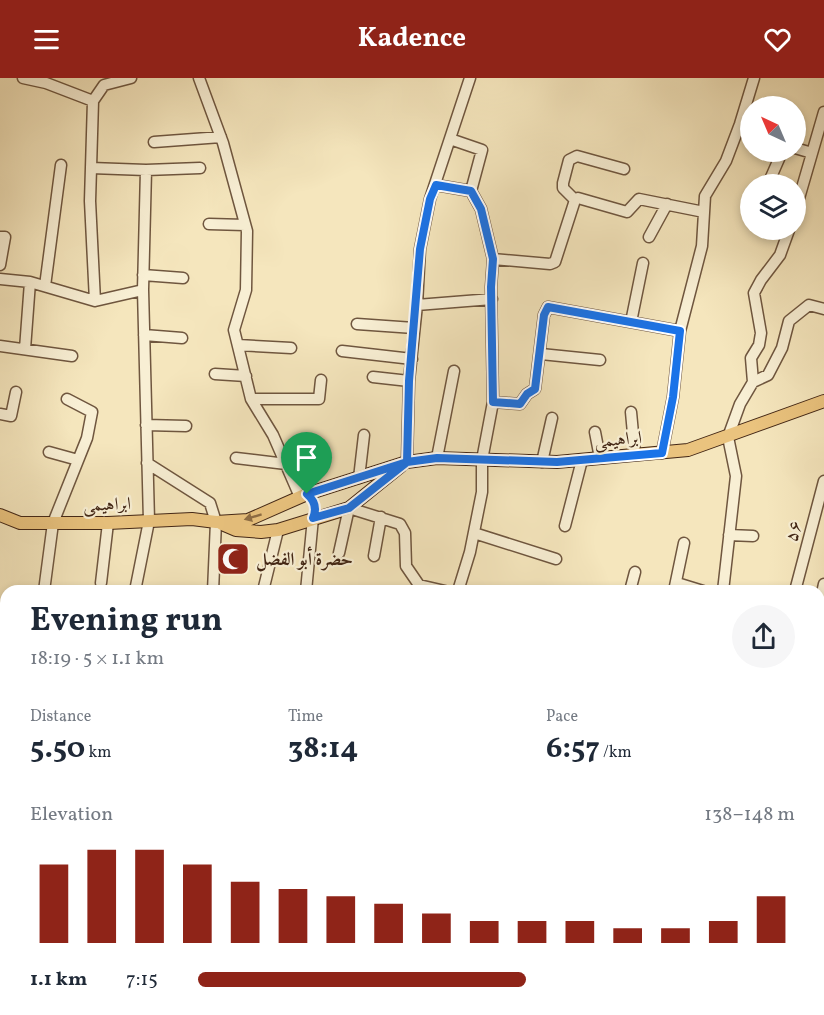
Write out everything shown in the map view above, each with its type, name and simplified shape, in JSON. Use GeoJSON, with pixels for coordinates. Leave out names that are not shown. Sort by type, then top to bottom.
{"type":"FeatureCollection","features":[{"type":"Feature","properties":{"kind":"main road","name":"ابراهیمی"},"geometry":{"type":"LineString","coordinates":[[310,504],[359,478],[407,462],[437,458],[542,462],[688,450],[824,401]]}},
{"type":"Feature","properties":{"kind":"main road"},"geometry":{"type":"LineString","coordinates":[[216,522],[252,519],[310,504],[349,508],[407,462]]}},
{"type":"Feature","properties":{"kind":"main road"},"geometry":{"type":"LineString","coordinates":[[216,522],[249,532],[278,530],[310,504]]}},
{"type":"Feature","properties":{"kind":"main road","name":"ابراهیمی"},"geometry":{"type":"LineString","coordinates":[[0,515],[20,523],[108,523],[192,519],[216,522]]}},
{"type":"Feature","properties":{"kind":"street"},"geometry":{"type":"LineString","coordinates":[[23,78],[61,83],[93,101]]}},
{"type":"Feature","properties":{"kind":"street"},"geometry":{"type":"LineString","coordinates":[[95,301],[90,201],[93,101],[104,85],[131,78]]}},
{"type":"Feature","properties":{"kind":"street"},"geometry":{"type":"LineString","coordinates":[[199,78],[221,137],[247,231],[246,290],[234,330],[251,399],[310,504],[306,585]]}},
{"type":"Feature","properties":{"kind":"street"},"geometry":{"type":"LineString","coordinates":[[407,462],[409,381],[420,249],[430,199],[471,78]]}},
{"type":"Feature","properties":{"kind":"street"},"geometry":{"type":"LineString","coordinates":[[662,453],[673,397],[680,331],[698,264],[705,196],[726,161],[741,124],[754,78]]}},
{"type":"Feature","properties":{"kind":"street"},"geometry":{"type":"LineString","coordinates":[[804,174],[824,112]]}},
{"type":"Feature","properties":{"kind":"street"},"geometry":{"type":"LineString","coordinates":[[154,142],[221,137]]}},
{"type":"Feature","properties":{"kind":"street"},"geometry":{"type":"LineString","coordinates":[[450,139],[482,150],[471,191],[481,209],[493,259],[493,402],[482,460],[482,492],[460,585]]}},
{"type":"Feature","properties":{"kind":"street"},"geometry":{"type":"LineString","coordinates":[[806,151],[812,153]]}},
{"type":"Feature","properties":{"kind":"street"},"geometry":{"type":"LineString","coordinates":[[575,200],[563,188],[568,160],[573,156],[624,169]]}},
{"type":"Feature","properties":{"kind":"street"},"geometry":{"type":"LineString","coordinates":[[45,286],[61,165]]}},
{"type":"Feature","properties":{"kind":"street"},"geometry":{"type":"LineString","coordinates":[[91,168],[146,170],[200,168]]}},
{"type":"Feature","properties":{"kind":"street"},"geometry":{"type":"LineString","coordinates":[[136,585],[149,521],[143,290],[146,170]]}},
{"type":"Feature","properties":{"kind":"street"},"geometry":{"type":"LineString","coordinates":[[436,185],[471,191]]}},
{"type":"Feature","properties":{"kind":"street"},"geometry":{"type":"LineString","coordinates":[[575,200],[578,198],[627,212],[639,199],[704,212]]}},
{"type":"Feature","properties":{"kind":"street"},"geometry":{"type":"LineString","coordinates":[[493,259],[550,264],[555,262],[575,200]]}},
{"type":"Feature","properties":{"kind":"street"},"geometry":{"type":"LineString","coordinates":[[648,237],[667,204]]}},
{"type":"Feature","properties":{"kind":"street"},"geometry":{"type":"LineString","coordinates":[[209,224],[245,225]]}},
{"type":"Feature","properties":{"kind":"street"},"geometry":{"type":"LineString","coordinates":[[0,237],[5,237],[0,265]]}},
{"type":"Feature","properties":{"kind":"street"},"geometry":{"type":"LineString","coordinates":[[724,585],[736,476],[728,436],[740,405],[753,382],[751,358],[759,345],[760,333],[754,293],[780,255],[785,240]]}},
{"type":"Feature","properties":{"kind":"street"},"geometry":{"type":"LineString","coordinates":[[631,322],[644,263]]}},
{"type":"Feature","properties":{"kind":"street"},"geometry":{"type":"LineString","coordinates":[[143,275],[183,278]]}},
{"type":"Feature","properties":{"kind":"street"},"geometry":{"type":"LineString","coordinates":[[0,279],[30,282],[95,301],[143,290]]}},
{"type":"Feature","properties":{"kind":"street"},"geometry":{"type":"LineString","coordinates":[[25,349],[30,282]]}},
{"type":"Feature","properties":{"kind":"street"},"geometry":{"type":"LineString","coordinates":[[417,305],[492,299]]}},
{"type":"Feature","properties":{"kind":"street"},"geometry":{"type":"LineString","coordinates":[[753,382],[768,375],[782,348],[789,321],[809,305],[824,309]]}},
{"type":"Feature","properties":{"kind":"street"},"geometry":{"type":"LineString","coordinates":[[493,402],[520,404],[527,394],[535,389],[544,315],[548,307],[680,331]]}},
{"type":"Feature","properties":{"kind":"street"},"geometry":{"type":"LineString","coordinates":[[357,324],[414,328]]}},
{"type":"Feature","properties":{"kind":"street"},"geometry":{"type":"LineString","coordinates":[[144,335],[182,338]]}},
{"type":"Feature","properties":{"kind":"street"},"geometry":{"type":"LineString","coordinates":[[238,345],[291,348]]}},
{"type":"Feature","properties":{"kind":"street"},"geometry":{"type":"LineString","coordinates":[[0,346],[72,356]]}},
{"type":"Feature","properties":{"kind":"street"},"geometry":{"type":"LineString","coordinates":[[342,351],[412,359]]}},
{"type":"Feature","properties":{"kind":"street"},"geometry":{"type":"LineString","coordinates":[[540,354],[600,360]]}},
{"type":"Feature","properties":{"kind":"street"},"geometry":{"type":"LineString","coordinates":[[437,458],[454,371]]}},
{"type":"Feature","properties":{"kind":"street"},"geometry":{"type":"LineString","coordinates":[[215,374],[246,376]]}},
{"type":"Feature","properties":{"kind":"street"},"geometry":{"type":"LineString","coordinates":[[373,377],[409,381]]}},
{"type":"Feature","properties":{"kind":"street"},"geometry":{"type":"LineString","coordinates":[[251,399],[319,399],[321,380]]}},
{"type":"Feature","properties":{"kind":"street"},"geometry":{"type":"LineString","coordinates":[[0,414],[11,416],[16,392]]}},
{"type":"Feature","properties":{"kind":"street"},"geometry":{"type":"LineString","coordinates":[[45,585],[53,523],[87,438],[92,412],[66,399]]}},
{"type":"Feature","properties":{"kind":"street"},"geometry":{"type":"LineString","coordinates":[[631,412],[634,455]]}},
{"type":"Feature","properties":{"kind":"street"},"geometry":{"type":"LineString","coordinates":[[542,462],[552,418]]}},
{"type":"Feature","properties":{"kind":"street"},"geometry":{"type":"LineString","coordinates":[[146,425],[186,426]]}},
{"type":"Feature","properties":{"kind":"street"},"geometry":{"type":"LineString","coordinates":[[595,432],[600,458]]}},
{"type":"Feature","properties":{"kind":"street"},"geometry":{"type":"LineString","coordinates":[[359,478],[364,435]]}},
{"type":"Feature","properties":{"kind":"street"},"geometry":{"type":"LineString","coordinates":[[49,452],[78,460]]}},
{"type":"Feature","properties":{"kind":"street"},"geometry":{"type":"LineString","coordinates":[[236,458],[286,464]]}},
{"type":"Feature","properties":{"kind":"street"},"geometry":{"type":"LineString","coordinates":[[564,526],[582,460]]}},
{"type":"Feature","properties":{"kind":"street"},"geometry":{"type":"LineString","coordinates":[[147,463],[208,499],[216,522],[213,585]]}},
{"type":"Feature","properties":{"kind":"street","name":"۵۶"},"geometry":{"type":"LineString","coordinates":[[797,585],[824,481]]}},
{"type":"Feature","properties":{"kind":"street"},"geometry":{"type":"LineString","coordinates":[[339,553],[349,508],[400,524],[405,533],[406,566],[419,585]]}},
{"type":"Feature","properties":{"kind":"street"},"geometry":{"type":"LineString","coordinates":[[374,556],[381,517]]}},
{"type":"Feature","properties":{"kind":"street"},"geometry":{"type":"LineString","coordinates":[[101,583],[108,523]]}},
{"type":"Feature","properties":{"kind":"street"},"geometry":{"type":"LineString","coordinates":[[264,585],[278,530]]}},
{"type":"Feature","properties":{"kind":"street"},"geometry":{"type":"LineString","coordinates":[[474,533],[556,559]]}},
{"type":"Feature","properties":{"kind":"street"},"geometry":{"type":"LineString","coordinates":[[729,535],[753,536]]}},
{"type":"Feature","properties":{"kind":"street"},"geometry":{"type":"LineString","coordinates":[[675,585],[684,543]]}},
{"type":"Feature","properties":{"kind":"street"},"geometry":{"type":"LineString","coordinates":[[632,585],[635,572]]}},
{"type":"Feature","properties":{"kind":"place","name":"حضرة أبو الفضل"},"geometry":{"type":"Point","coordinates":[233,559]}},
{"type":"Feature","properties":{"kind":"route"},"geometry":{"type":"LineString","coordinates":[[307,494],[314,502],[313,518],[331,514],[349,508],[358,502],[407,462],[409,381],[420,249],[430,199],[436,185],[471,191],[481,209],[493,259],[491,287],[493,402],[520,404],[527,394],[535,389],[544,315],[548,307],[680,331],[673,397],[662,453],[557,462],[437,458],[407,462],[307,494]]}}]}
